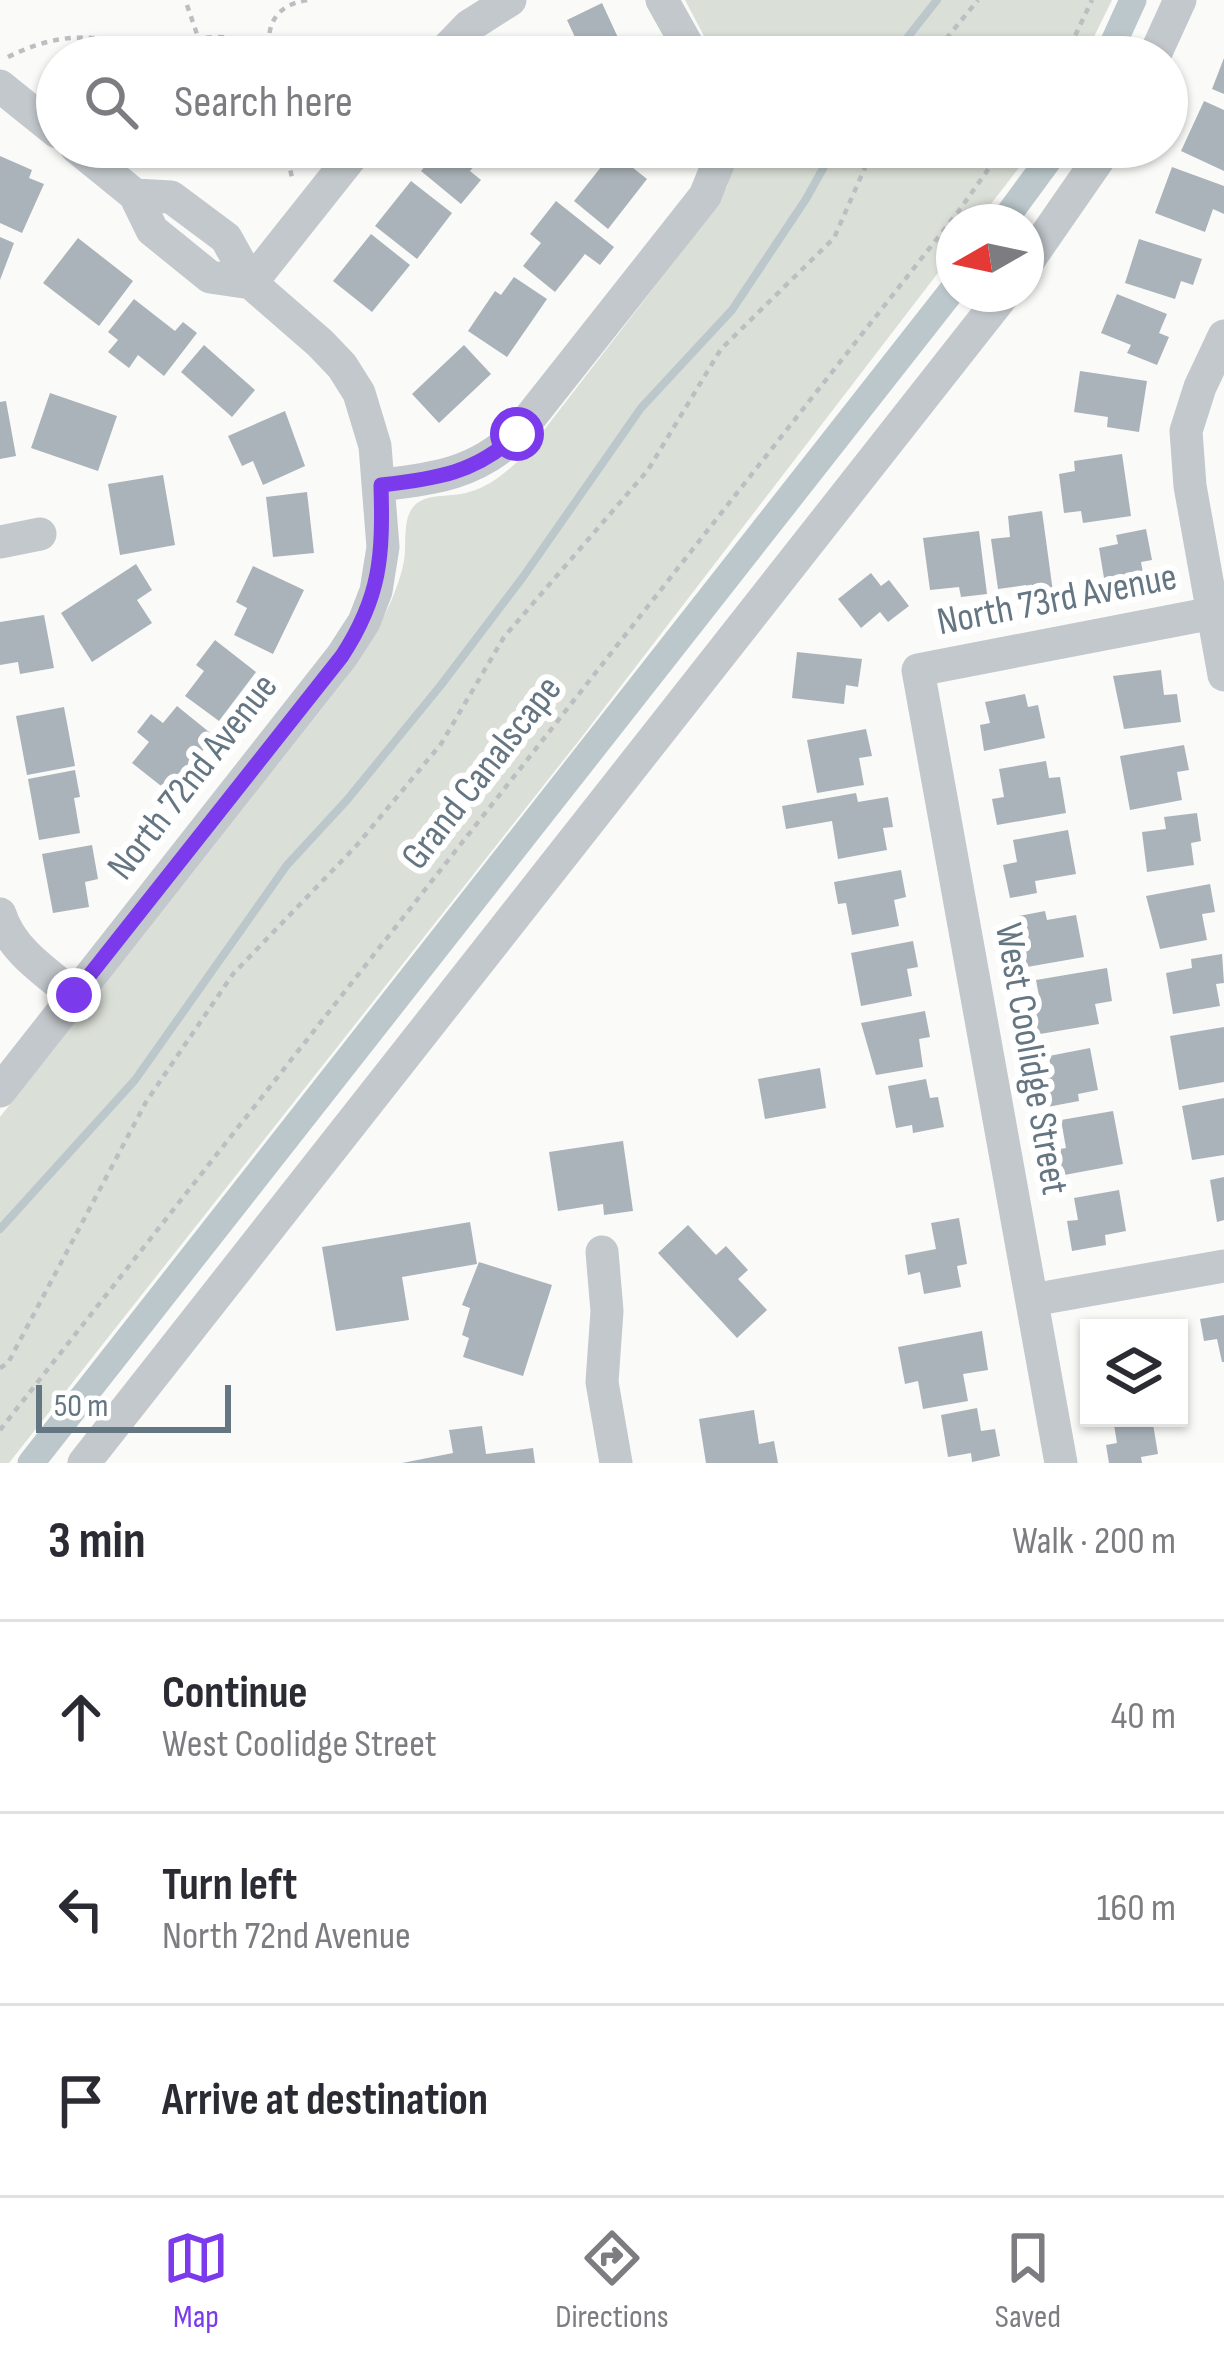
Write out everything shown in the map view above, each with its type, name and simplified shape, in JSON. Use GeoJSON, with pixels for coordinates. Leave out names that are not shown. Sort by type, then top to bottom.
{"type":"FeatureCollection","features":[{"type":"Feature","properties":{"kind":"street"},"geometry":{"type":"LineString","coordinates":[[459,36],[510,0]]}},
{"type":"Feature","properties":{"kind":"street"},"geometry":{"type":"LineString","coordinates":[[662,0],[682,36]]}},
{"type":"Feature","properties":{"kind":"street"},"geometry":{"type":"LineString","coordinates":[[1164,36],[1180,0]]}},
{"type":"Feature","properties":{"kind":"street"},"geometry":{"type":"LineString","coordinates":[[4,72],[36,108]]}},
{"type":"Feature","properties":{"kind":"street"},"geometry":{"type":"LineString","coordinates":[[117,168],[144,182]]}},
{"type":"Feature","properties":{"kind":"street"},"geometry":{"type":"LineString","coordinates":[[251,283],[342,168]]}},
{"type":"Feature","properties":{"kind":"street"},"geometry":{"type":"LineString","coordinates":[[381,485],[424,481],[472,468],[497,454],[705,196],[716,168]]}},
{"type":"Feature","properties":{"kind":"street"},"geometry":{"type":"LineString","coordinates":[[1044,238],[1092,168]]}},
{"type":"Feature","properties":{"kind":"street","name":"North 72nd Avenue"},"geometry":{"type":"LineString","coordinates":[[0,1091],[342,656],[364,622],[376,591],[383,547],[381,485],[369,418],[351,379],[320,343],[251,283],[226,238],[144,182]]}},
{"type":"Feature","properties":{"kind":"street"},"geometry":{"type":"LineString","coordinates":[[84,1463],[990,312]]}},
{"type":"Feature","properties":{"kind":"street"},"geometry":{"type":"LineString","coordinates":[[1224,336],[1186,431],[1190,486],[1224,675]]}},
{"type":"Feature","properties":{"kind":"street"},"geometry":{"type":"LineString","coordinates":[[0,542],[40,534]]}},
{"type":"Feature","properties":{"kind":"street","name":"North 73rd Avenue"},"geometry":{"type":"LineString","coordinates":[[918,670],[1213,613]]}},
{"type":"Feature","properties":{"kind":"street","name":"West Coolidge Street"},"geometry":{"type":"LineString","coordinates":[[918,670],[1061,1463]]}},
{"type":"Feature","properties":{"kind":"street"},"geometry":{"type":"LineString","coordinates":[[0,914],[28,959],[74,995]]}},
{"type":"Feature","properties":{"kind":"street"},"geometry":{"type":"LineString","coordinates":[[602,1252],[607,1311],[602,1382],[616,1463]]}},
{"type":"Feature","properties":{"kind":"street"},"geometry":{"type":"LineString","coordinates":[[1033,1300],[1224,1266]]}},
{"type":"Feature","properties":{"kind":"path"},"geometry":{"type":"LineString","coordinates":[[270,36],[277,13],[286,5],[308,0]]}},
{"type":"Feature","properties":{"kind":"path"},"geometry":{"type":"LineString","coordinates":[[948,36],[978,0]]}},
{"type":"Feature","properties":{"kind":"path"},"geometry":{"type":"LineString","coordinates":[[1075,36],[1092,0]]}},
{"type":"Feature","properties":{"kind":"path"},"geometry":{"type":"LineString","coordinates":[[187,4],[198,36]]}},
{"type":"Feature","properties":{"kind":"path"},"geometry":{"type":"LineString","coordinates":[[4,72],[36,45]]}},
{"type":"Feature","properties":{"kind":"path"},"geometry":{"type":"LineString","coordinates":[[144,182],[146,168]]}},
{"type":"Feature","properties":{"kind":"path"},"geometry":{"type":"LineString","coordinates":[[291,168],[296,188]]}},
{"type":"Feature","properties":{"kind":"path"},"geometry":{"type":"LineString","coordinates":[[0,1368],[8,1364],[47,1295],[146,1102],[233,974],[357,845],[441,744],[504,637],[648,470],[721,349],[834,238],[865,168]]}},
{"type":"Feature","properties":{"kind":"path","name":"Grand Canalscape"},"geometry":{"type":"LineString","coordinates":[[0,1430],[989,168]]}},
{"type":"Feature","properties":{"kind":"shaded area"},"geometry":{"type":"Polygon","coordinates":[[[685,0],[1112,0],[1094,36],[704,36],[685,0]]]}},
{"type":"Feature","properties":{"kind":"shaded area"},"geometry":{"type":"Polygon","coordinates":[[[731,168],[1019,168],[991,204],[936,204],[936,275],[581,738],[9,1463],[0,1463],[0,1117],[345,679],[394,593],[414,506],[484,486],[524,456],[713,211],[731,168]]]}},
{"type":"Feature","properties":{"kind":"building"},"geometry":{"type":"Polygon","coordinates":[[[602,3],[617,36],[574,36],[567,20],[602,3]]]}},
{"type":"Feature","properties":{"kind":"building"},"geometry":{"type":"Polygon","coordinates":[[[1224,58],[1224,94],[1212,89],[1224,58]]]}},
{"type":"Feature","properties":{"kind":"building"},"geometry":{"type":"Polygon","coordinates":[[[1204,101],[1224,110],[1224,171],[1188,154],[1188,136],[1204,101]]]}},
{"type":"Feature","properties":{"kind":"building"},"geometry":{"type":"Polygon","coordinates":[[[0,156],[32,170],[29,178],[44,184],[22,233],[0,223],[0,156]]]}},
{"type":"Feature","properties":{"kind":"building"},"geometry":{"type":"Polygon","coordinates":[[[472,168],[470,171],[481,180],[461,204],[421,171],[472,168]]]}},
{"type":"Feature","properties":{"kind":"building"},"geometry":{"type":"Polygon","coordinates":[[[600,168],[633,168],[647,179],[608,229],[574,201],[600,168]]]}},
{"type":"Feature","properties":{"kind":"building"},"geometry":{"type":"Polygon","coordinates":[[[1172,168],[1224,186],[1224,214],[1213,209],[1205,232],[1155,213],[1172,168]]]}},
{"type":"Feature","properties":{"kind":"building"},"geometry":{"type":"Polygon","coordinates":[[[411,181],[452,213],[417,259],[375,226],[411,181]]]}},
{"type":"Feature","properties":{"kind":"building"},"geometry":{"type":"Polygon","coordinates":[[[556,201],[614,247],[600,265],[585,254],[555,292],[523,266],[541,243],[530,234],[556,201]]]}},
{"type":"Feature","properties":{"kind":"building"},"geometry":{"type":"Polygon","coordinates":[[[371,234],[410,265],[372,312],[333,281],[371,234]]]}},
{"type":"Feature","properties":{"kind":"building"},"geometry":{"type":"Polygon","coordinates":[[[0,237],[14,243],[0,280],[0,237]]]}},
{"type":"Feature","properties":{"kind":"building"},"geometry":{"type":"Polygon","coordinates":[[[78,238],[133,281],[99,326],[43,283],[78,238]]]}},
{"type":"Feature","properties":{"kind":"building"},"geometry":{"type":"Polygon","coordinates":[[[1139,239],[1202,259],[1193,285],[1181,281],[1175,299],[1125,283],[1139,239]]]}},
{"type":"Feature","properties":{"kind":"building"},"geometry":{"type":"Polygon","coordinates":[[[514,277],[547,299],[507,357],[468,331],[495,291],[501,295],[514,277]]]}},
{"type":"Feature","properties":{"kind":"building"},"geometry":{"type":"Polygon","coordinates":[[[1117,294],[1167,314],[1159,333],[1169,337],[1157,365],[1127,353],[1131,345],[1101,333],[1117,294]]]}},
{"type":"Feature","properties":{"kind":"building"},"geometry":{"type":"Polygon","coordinates":[[[134,299],[175,331],[183,322],[197,333],[164,376],[138,355],[129,368],[108,352],[118,340],[108,332],[134,299]]]}},
{"type":"Feature","properties":{"kind":"building"},"geometry":{"type":"Polygon","coordinates":[[[204,345],[255,390],[232,417],[181,372],[204,345]]]}},
{"type":"Feature","properties":{"kind":"building"},"geometry":{"type":"Polygon","coordinates":[[[464,345],[491,374],[439,423],[412,394],[464,345]]]}},
{"type":"Feature","properties":{"kind":"building"},"geometry":{"type":"Polygon","coordinates":[[[1080,371],[1147,381],[1139,432],[1107,427],[1108,417],[1074,412],[1080,371]]]}},
{"type":"Feature","properties":{"kind":"building"},"geometry":{"type":"Polygon","coordinates":[[[50,393],[117,416],[98,471],[31,448],[50,393]]]}},
{"type":"Feature","properties":{"kind":"building"},"geometry":{"type":"Polygon","coordinates":[[[6,401],[16,456],[0,459],[0,402],[6,401]]]}},
{"type":"Feature","properties":{"kind":"building"},"geometry":{"type":"Polygon","coordinates":[[[285,411],[305,466],[263,485],[253,461],[242,466],[228,436],[285,411]]]}},
{"type":"Feature","properties":{"kind":"building"},"geometry":{"type":"Polygon","coordinates":[[[1122,454],[1131,516],[1083,523],[1081,511],[1064,513],[1059,474],[1075,471],[1074,461],[1122,454]]]}},
{"type":"Feature","properties":{"kind":"building"},"geometry":{"type":"Polygon","coordinates":[[[163,475],[175,545],[120,555],[108,484],[163,475]]]}},
{"type":"Feature","properties":{"kind":"building"},"geometry":{"type":"Polygon","coordinates":[[[307,492],[314,553],[273,557],[266,497],[307,492]]]}},
{"type":"Feature","properties":{"kind":"building"},"geometry":{"type":"Polygon","coordinates":[[[1042,511],[1053,592],[1028,595],[1026,585],[998,589],[991,539],[1010,537],[1008,516],[1042,511]]]}},
{"type":"Feature","properties":{"kind":"building"},"geometry":{"type":"Polygon","coordinates":[[[1146,529],[1152,560],[1141,562],[1145,583],[1106,590],[1099,548],[1118,544],[1116,535],[1146,529]]]}},
{"type":"Feature","properties":{"kind":"building"},"geometry":{"type":"Polygon","coordinates":[[[979,531],[987,594],[961,597],[959,587],[930,590],[923,538],[979,531]]]}},
{"type":"Feature","properties":{"kind":"building"},"geometry":{"type":"Polygon","coordinates":[[[136,564],[152,590],[137,600],[152,623],[92,662],[61,613],[136,564]]]}},
{"type":"Feature","properties":{"kind":"building"},"geometry":{"type":"Polygon","coordinates":[[[253,566],[304,590],[273,654],[234,635],[247,608],[236,602],[253,566]]]}},
{"type":"Feature","properties":{"kind":"building"},"geometry":{"type":"Polygon","coordinates":[[[871,573],[881,586],[889,580],[909,606],[888,622],[880,612],[861,628],[838,599],[871,573]]]}},
{"type":"Feature","properties":{"kind":"building"},"geometry":{"type":"Polygon","coordinates":[[[44,615],[54,668],[20,674],[18,662],[0,665],[0,622],[44,615]]]}},
{"type":"Feature","properties":{"kind":"building"},"geometry":{"type":"Polygon","coordinates":[[[215,640],[256,672],[219,721],[185,696],[204,671],[196,665],[215,640]]]}},
{"type":"Feature","properties":{"kind":"building"},"geometry":{"type":"Polygon","coordinates":[[[797,652],[862,659],[858,687],[846,685],[844,704],[792,698],[797,652]]]}},
{"type":"Feature","properties":{"kind":"building"},"geometry":{"type":"Polygon","coordinates":[[[1161,670],[1164,695],[1177,694],[1181,722],[1124,729],[1113,676],[1161,670]]]}},
{"type":"Feature","properties":{"kind":"building"},"geometry":{"type":"Polygon","coordinates":[[[1025,694],[1028,707],[1038,705],[1045,738],[984,751],[980,725],[990,723],[985,702],[1025,694]]]}},
{"type":"Feature","properties":{"kind":"building"},"geometry":{"type":"Polygon","coordinates":[[[177,706],[214,736],[170,793],[132,763],[149,742],[137,732],[151,714],[163,723],[177,706]]]}},
{"type":"Feature","properties":{"kind":"building"},"geometry":{"type":"Polygon","coordinates":[[[64,707],[75,766],[27,775],[16,716],[64,707]]]}},
{"type":"Feature","properties":{"kind":"building"},"geometry":{"type":"Polygon","coordinates":[[[866,729],[872,756],[859,758],[864,785],[817,793],[807,740],[866,729]]]}},
{"type":"Feature","properties":{"kind":"building"},"geometry":{"type":"Polygon","coordinates":[[[1184,745],[1189,770],[1177,772],[1182,800],[1130,810],[1120,756],[1184,745]]]}},
{"type":"Feature","properties":{"kind":"building"},"geometry":{"type":"Polygon","coordinates":[[[1046,761],[1049,778],[1060,777],[1066,813],[997,825],[992,799],[1004,797],[999,769],[1046,761]]]}},
{"type":"Feature","properties":{"kind":"building"},"geometry":{"type":"Polygon","coordinates":[[[75,770],[80,833],[39,840],[28,779],[75,770]]]}},
{"type":"Feature","properties":{"kind":"building"},"geometry":{"type":"Polygon","coordinates":[[[856,793],[858,802],[888,797],[893,827],[883,828],[887,850],[838,859],[832,821],[786,829],[782,806],[856,793]]]}},
{"type":"Feature","properties":{"kind":"building"},"geometry":{"type":"Polygon","coordinates":[[[1197,813],[1201,841],[1191,843],[1194,865],[1147,872],[1142,832],[1166,829],[1164,817],[1197,813]]]}},
{"type":"Feature","properties":{"kind":"building"},"geometry":{"type":"Polygon","coordinates":[[[1068,830],[1076,874],[1035,881],[1037,893],[1010,898],[1003,865],[1017,862],[1013,840],[1068,830]]]}},
{"type":"Feature","properties":{"kind":"building"},"geometry":{"type":"Polygon","coordinates":[[[92,845],[98,879],[85,882],[89,907],[53,913],[42,854],[92,845]]]}},
{"type":"Feature","properties":{"kind":"building"},"geometry":{"type":"Polygon","coordinates":[[[901,870],[906,897],[894,900],[899,926],[852,935],[846,903],[838,904],[834,882],[901,870]]]}},
{"type":"Feature","properties":{"kind":"building"},"geometry":{"type":"Polygon","coordinates":[[[1210,884],[1215,912],[1202,914],[1207,940],[1160,949],[1146,896],[1210,884]]]}},
{"type":"Feature","properties":{"kind":"building"},"geometry":{"type":"Polygon","coordinates":[[[1045,911],[1047,920],[1076,915],[1084,957],[1027,967],[1019,916],[1045,911]]]}},
{"type":"Feature","properties":{"kind":"building"},"geometry":{"type":"Polygon","coordinates":[[[913,941],[918,967],[907,969],[912,996],[861,1006],[851,953],[913,941]]]}},
{"type":"Feature","properties":{"kind":"building"},"geometry":{"type":"Polygon","coordinates":[[[1222,954],[1224,983],[1216,984],[1220,1006],[1173,1014],[1166,973],[1192,968],[1191,959],[1222,954]]]}},
{"type":"Feature","properties":{"kind":"building"},"geometry":{"type":"Polygon","coordinates":[[[1107,968],[1112,1001],[1095,1004],[1099,1024],[1034,1035],[1030,1009],[1041,1007],[1036,980],[1107,968]]]}},
{"type":"Feature","properties":{"kind":"building"},"geometry":{"type":"Polygon","coordinates":[[[925,1011],[930,1037],[919,1039],[923,1067],[876,1075],[861,1023],[925,1011]]]}},
{"type":"Feature","properties":{"kind":"building"},"geometry":{"type":"Polygon","coordinates":[[[1224,1027],[1224,1082],[1179,1090],[1170,1036],[1224,1027]]]}},
{"type":"Feature","properties":{"kind":"building"},"geometry":{"type":"Polygon","coordinates":[[[1090,1048],[1098,1090],[1078,1094],[1079,1101],[1047,1107],[1042,1079],[1052,1077],[1049,1056],[1090,1048]]]}},
{"type":"Feature","properties":{"kind":"building"},"geometry":{"type":"Polygon","coordinates":[[[820,1068],[826,1108],[765,1119],[758,1079],[820,1068]]]}},
{"type":"Feature","properties":{"kind":"building"},"geometry":{"type":"Polygon","coordinates":[[[926,1079],[930,1098],[938,1097],[944,1127],[913,1133],[912,1125],[896,1128],[888,1086],[926,1079]]]}},
{"type":"Feature","properties":{"kind":"building"},"geometry":{"type":"Polygon","coordinates":[[[1224,1098],[1224,1155],[1192,1160],[1182,1106],[1224,1098]]]}},
{"type":"Feature","properties":{"kind":"building"},"geometry":{"type":"Polygon","coordinates":[[[1113,1111],[1123,1164],[1059,1176],[1054,1150],[1066,1148],[1061,1120],[1113,1111]]]}},
{"type":"Feature","properties":{"kind":"building"},"geometry":{"type":"Polygon","coordinates":[[[623,1141],[633,1211],[604,1215],[603,1204],[558,1211],[549,1152],[623,1141]]]}},
{"type":"Feature","properties":{"kind":"building"},"geometry":{"type":"Polygon","coordinates":[[[1224,1177],[1224,1220],[1217,1222],[1210,1180],[1224,1177]]]}},
{"type":"Feature","properties":{"kind":"building"},"geometry":{"type":"Polygon","coordinates":[[[1119,1190],[1126,1231],[1105,1235],[1106,1245],[1072,1251],[1067,1221],[1078,1220],[1074,1198],[1119,1190]]]}},
{"type":"Feature","properties":{"kind":"building"},"geometry":{"type":"Polygon","coordinates":[[[959,1218],[967,1264],[957,1266],[961,1287],[924,1294],[920,1272],[908,1275],[905,1255],[936,1249],[931,1223],[959,1218]]]}},
{"type":"Feature","properties":{"kind":"building"},"geometry":{"type":"Polygon","coordinates":[[[470,1222],[477,1264],[402,1277],[409,1320],[336,1331],[322,1247],[470,1222]]]}},
{"type":"Feature","properties":{"kind":"building"},"geometry":{"type":"Polygon","coordinates":[[[688,1225],[716,1255],[726,1246],[748,1270],[738,1279],[767,1310],[737,1338],[658,1253],[688,1225]]]}},
{"type":"Feature","properties":{"kind":"building"},"geometry":{"type":"Polygon","coordinates":[[[479,1262],[552,1285],[523,1376],[463,1357],[469,1338],[462,1335],[470,1308],[462,1305],[479,1262]]]}},
{"type":"Feature","properties":{"kind":"building"},"geometry":{"type":"Polygon","coordinates":[[[1224,1315],[1222,1362],[1217,1339],[1204,1341],[1200,1319],[1224,1315]]]}},
{"type":"Feature","properties":{"kind":"building"},"geometry":{"type":"Polygon","coordinates":[[[982,1331],[988,1370],[963,1374],[968,1401],[923,1409],[918,1381],[905,1384],[898,1347],[982,1331]]]}},
{"type":"Feature","properties":{"kind":"building"},"geometry":{"type":"Polygon","coordinates":[[[977,1408],[981,1431],[995,1429],[1000,1456],[972,1462],[971,1453],[948,1457],[941,1415],[977,1408]]]}},
{"type":"Feature","properties":{"kind":"building"},"geometry":{"type":"Polygon","coordinates":[[[754,1410],[759,1444],[774,1441],[778,1463],[706,1463],[699,1419],[754,1410]]]}},
{"type":"Feature","properties":{"kind":"building"},"geometry":{"type":"Polygon","coordinates":[[[482,1426],[486,1454],[533,1448],[535,1463],[402,1463],[453,1453],[449,1430],[482,1426]]]}},
{"type":"Feature","properties":{"kind":"building"},"geometry":{"type":"Polygon","coordinates":[[[1114,1427],[1154,1427],[1158,1454],[1141,1457],[1142,1463],[1109,1463],[1106,1445],[1117,1443],[1114,1427]]]}},
{"type":"Feature","properties":{"kind":"waterway"},"geometry":{"type":"LineString","coordinates":[[909,36],[937,0]]}},
{"type":"Feature","properties":{"kind":"waterway"},"geometry":{"type":"LineString","coordinates":[[1117,36],[1133,0]]}},
{"type":"Feature","properties":{"kind":"waterway"},"geometry":{"type":"LineString","coordinates":[[0,1229],[135,1080],[287,865],[441,685],[641,408],[732,310],[823,168]]}},
{"type":"Feature","properties":{"kind":"waterway"},"geometry":{"type":"LineString","coordinates":[[1016,204],[1043,168]]}},
{"type":"Feature","properties":{"kind":"waterway"},"geometry":{"type":"LineString","coordinates":[[31,1463],[936,311]]}},
{"type":"Feature","properties":{"kind":"route"},"geometry":{"type":"LineString","coordinates":[[74,995],[364,622],[376,591],[383,547],[381,485],[424,481],[472,468],[497,454],[517,434]]}}]}
